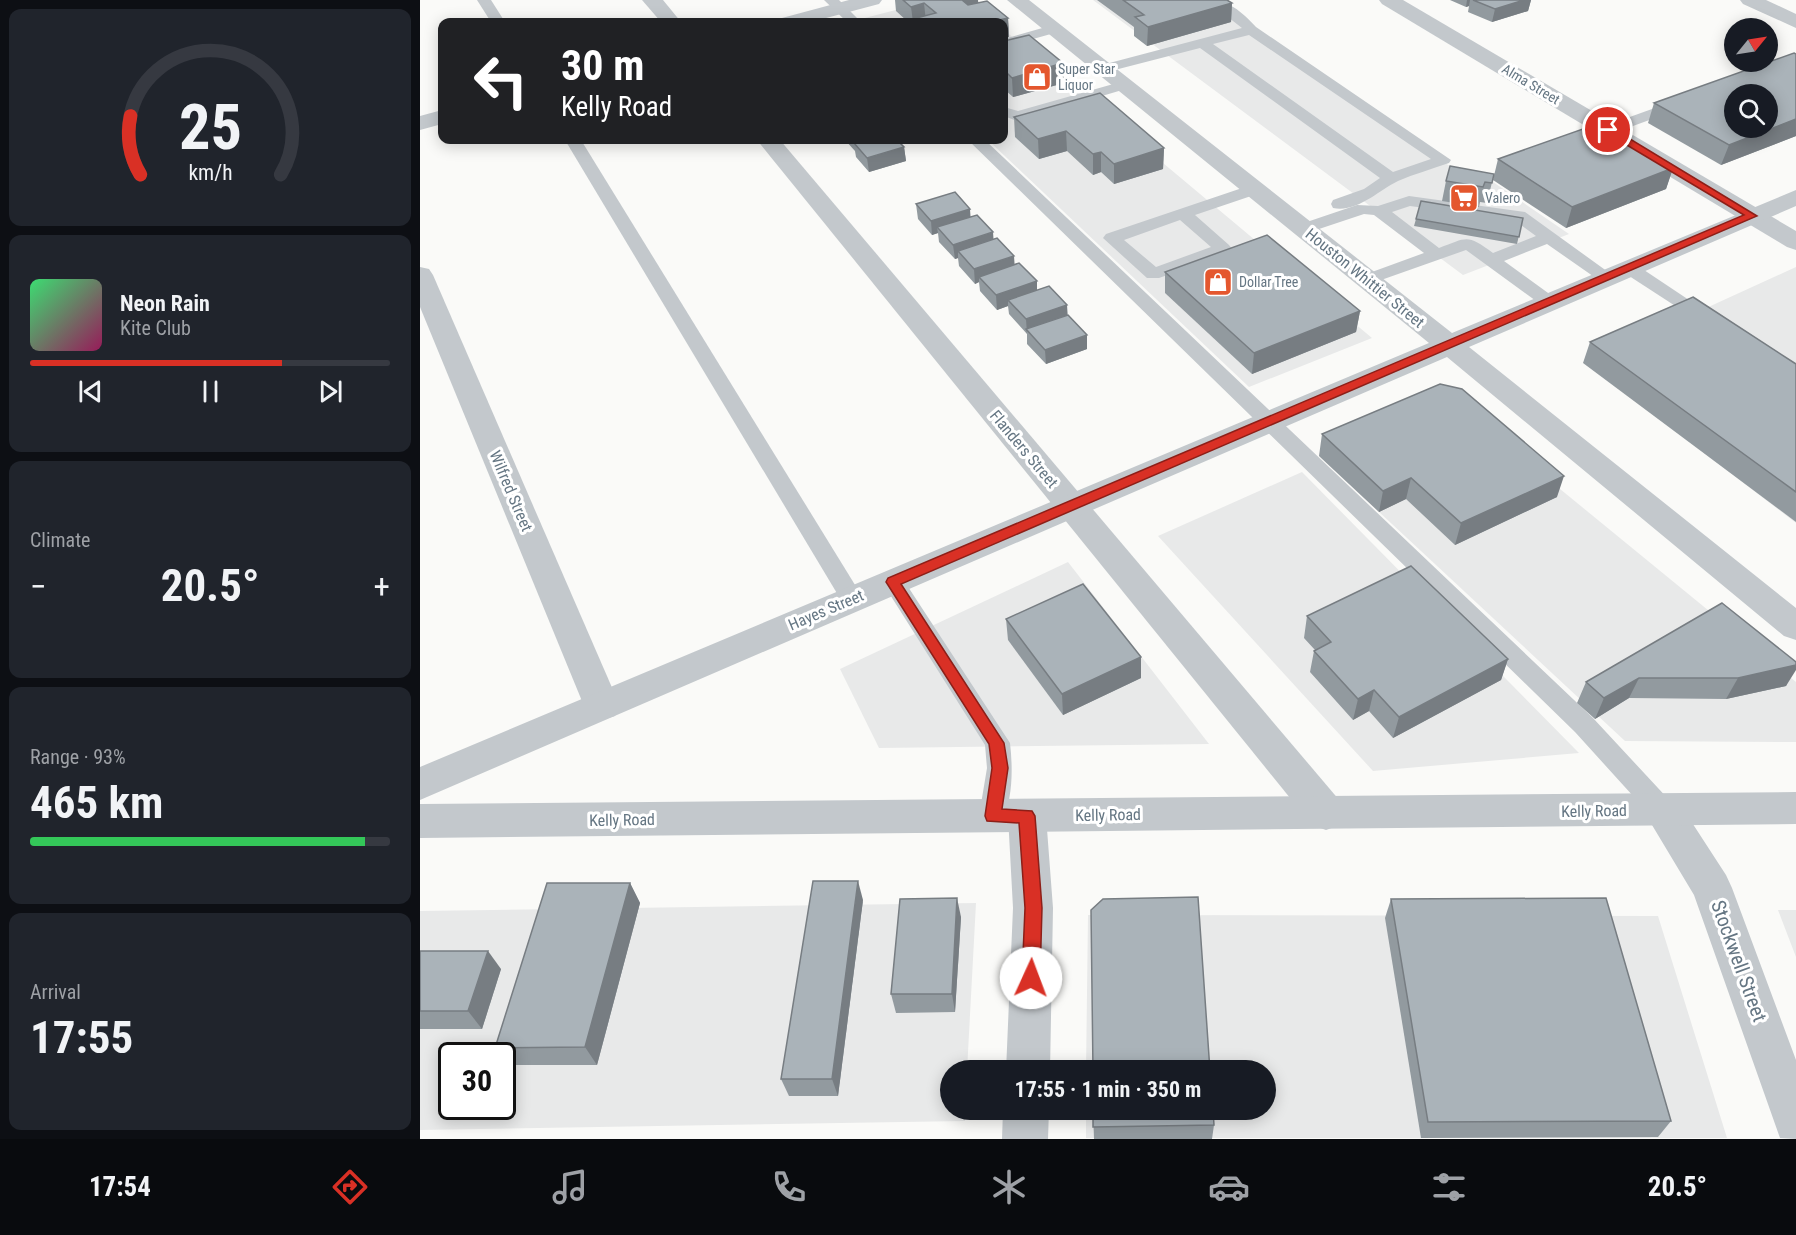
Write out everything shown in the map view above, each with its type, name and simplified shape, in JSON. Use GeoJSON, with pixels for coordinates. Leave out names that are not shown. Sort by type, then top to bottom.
{"type":"FeatureCollection","features":[{"type":"Feature","properties":{"kind":"street"},"geometry":{"type":"LineString","coordinates":[[652,0],[668,18]]}},
{"type":"Feature","properties":{"kind":"street"},"geometry":{"type":"LineString","coordinates":[[807,18],[872,0]]}},
{"type":"Feature","properties":{"kind":"street","name":"Houston Whittier Street"},"geometry":{"type":"LineString","coordinates":[[1017,0],[1448,344],[1796,627]]}},
{"type":"Feature","properties":{"kind":"street","name":"Alma Street"},"geometry":{"type":"LineString","coordinates":[[1389,0],[1796,242]]}},
{"type":"Feature","properties":{"kind":"street"},"geometry":{"type":"LineString","coordinates":[[1750,0],[1796,22]]}},
{"type":"Feature","properties":{"kind":"street"},"geometry":{"type":"LineString","coordinates":[[420,123],[438,118]]}},
{"type":"Feature","properties":{"kind":"street","name":"Flanders Street"},"geometry":{"type":"LineString","coordinates":[[771,144],[1326,813]]}},
{"type":"Feature","properties":{"kind":"street","name":"Hayes Street"},"geometry":{"type":"LineString","coordinates":[[420,784],[1796,197]]}},
{"type":"Feature","properties":{"kind":"street","name":"Wilfred Street"},"geometry":{"type":"LineString","coordinates":[[420,275],[602,706]]}},
{"type":"Feature","properties":{"kind":"street","name":"Kelly Road"},"geometry":{"type":"LineString","coordinates":[[420,821],[1796,808]]}},
{"type":"Feature","properties":{"kind":"street","name":"Stockwell Street"},"geometry":{"type":"LineString","coordinates":[[1662,810],[1712,888],[1796,1122]]}},
{"type":"Feature","properties":{"kind":"street"},"geometry":{"type":"LineString","coordinates":[[1010,816],[1033,908],[1028,1060]]}},
{"type":"Feature","properties":{"kind":"street"},"geometry":{"type":"LineString","coordinates":[[1025,1139],[1026,1120]]}},
{"type":"Feature","properties":{"kind":"lane"},"geometry":{"type":"LineString","coordinates":[[484,0],[495,18]]}},
{"type":"Feature","properties":{"kind":"lane"},"geometry":{"type":"LineString","coordinates":[[1213,0],[1240,18],[1251,30],[1443,160],[1391,178],[1370,193],[1298,224]]}},
{"type":"Feature","properties":{"kind":"lane"},"geometry":{"type":"LineString","coordinates":[[1008,42],[1053,29]]}},
{"type":"Feature","properties":{"kind":"lane"},"geometry":{"type":"LineString","coordinates":[[1103,69],[1251,30]]}},
{"type":"Feature","properties":{"kind":"lane"},"geometry":{"type":"LineString","coordinates":[[1202,43],[1391,178]]}},
{"type":"Feature","properties":{"kind":"lane"},"geometry":{"type":"LineString","coordinates":[[1008,113],[1017,116],[1124,85]]}},
{"type":"Feature","properties":{"kind":"lane"},"geometry":{"type":"LineString","coordinates":[[1608,130],[1697,98]]}},
{"type":"Feature","properties":{"kind":"lane"},"geometry":{"type":"LineString","coordinates":[[575,144],[852,599]]}},
{"type":"Feature","properties":{"kind":"lane"},"geometry":{"type":"LineString","coordinates":[[980,144],[1584,725],[1662,810]]}},
{"type":"Feature","properties":{"kind":"lane"},"geometry":{"type":"LineString","coordinates":[[1087,246],[1254,189]]}},
{"type":"Feature","properties":{"kind":"lane"},"geometry":{"type":"LineString","coordinates":[[1298,224],[1364,209],[1379,211],[1409,201],[1518,216],[1548,237],[1718,325]]}},
{"type":"Feature","properties":{"kind":"lane"},"geometry":{"type":"LineString","coordinates":[[1379,211],[1436,254]]}},
{"type":"Feature","properties":{"kind":"lane"},"geometry":{"type":"LineString","coordinates":[[1112,237],[1154,274],[1223,249],[1182,213]]}},
{"type":"Feature","properties":{"kind":"lane"},"geometry":{"type":"LineString","coordinates":[[1491,260],[1548,237]]}},
{"type":"Feature","properties":{"kind":"lane"},"geometry":{"type":"LineString","coordinates":[[1367,280],[1468,243],[1549,302]]}},
{"type":"Feature","properties":{"kind":"lane"},"geometry":{"type":"LineString","coordinates":[[893,582],[997,743],[1010,816]]}},
{"type":"Feature","properties":{"kind":"shaded area"},"geometry":{"type":"Polygon","coordinates":[[[934,0],[968,0],[989,18],[865,18],[934,0]]]}},
{"type":"Feature","properties":{"kind":"shaded area"},"geometry":{"type":"Polygon","coordinates":[[[1093,0],[1203,0],[1463,175],[1477,171],[1569,234],[1463,275],[1093,0]]]}},
{"type":"Feature","properties":{"kind":"shaded area"},"geometry":{"type":"Polygon","coordinates":[[[1008,33],[1372,338],[1249,387],[992,144],[1008,144],[1008,33]]]}},
{"type":"Feature","properties":{"kind":"shaded area"},"geometry":{"type":"Polygon","coordinates":[[[1796,267],[1796,523],[1586,363],[1796,267]]]}},
{"type":"Feature","properties":{"kind":"shaded area"},"geometry":{"type":"Polygon","coordinates":[[[1450,399],[1796,682],[1796,742],[1625,741],[1320,457],[1450,399]]]}},
{"type":"Feature","properties":{"kind":"shaded area"},"geometry":{"type":"Polygon","coordinates":[[[1302,472],[1579,753],[1373,771],[1158,536],[1302,472]]]}},
{"type":"Feature","properties":{"kind":"shaded area"},"geometry":{"type":"Polygon","coordinates":[[[1068,562],[1209,744],[879,748],[840,669],[1068,562]]]}},
{"type":"Feature","properties":{"kind":"shaded area"},"geometry":{"type":"Polygon","coordinates":[[[976,903],[968,1060],[940,1060],[940,1120],[965,1121],[420,1130],[420,911],[976,903]]]}},
{"type":"Feature","properties":{"kind":"shaded area"},"geometry":{"type":"Polygon","coordinates":[[[1778,910],[1796,910],[1796,957],[1778,910]]]}},
{"type":"Feature","properties":{"kind":"shaded area"},"geometry":{"type":"Polygon","coordinates":[[[1088,915],[1658,916],[1727,1138],[1086,1138],[1086,1120],[1276,1120],[1276,1060],[1086,1060],[1088,915]]]}},
{"type":"Feature","properties":{"kind":"building"},"geometry":{"type":"Polygon","coordinates":[[[903,0],[962,0],[968,5],[987,1],[1008,18],[917,18],[936,13],[924,3],[911,7],[903,0]]]}},
{"type":"Feature","properties":{"kind":"building"},"geometry":{"type":"Polygon","coordinates":[[[1123,0],[1227,0],[1232,3],[1148,27],[1135,17],[1144,15],[1123,0]]]}},
{"type":"Feature","properties":{"kind":"building"},"geometry":{"type":"Polygon","coordinates":[[[1473,0],[1524,0],[1495,9],[1473,0]]]}},
{"type":"Feature","properties":{"kind":"building"},"geometry":{"type":"Polygon","coordinates":[[[1029,35],[1063,63],[1012,78],[1008,74],[1008,40],[1029,35]]]}},
{"type":"Feature","properties":{"kind":"building"},"geometry":{"type":"Polygon","coordinates":[[[1796,54],[1796,119],[1778,126],[1778,84],[1724,84],[1724,138],[1747,138],[1729,145],[1654,103],[1741,72],[1778,72],[1778,59],[1796,54]]]}},
{"type":"Feature","properties":{"kind":"building"},"geometry":{"type":"Polygon","coordinates":[[[1100,93],[1164,148],[1114,164],[1101,152],[1093,154],[1066,131],[1038,139],[1014,117],[1100,93]]]}},
{"type":"Feature","properties":{"kind":"building"},"geometry":{"type":"Polygon","coordinates":[[[1597,124],[1673,168],[1572,207],[1498,159],[1597,124]]]}},
{"type":"Feature","properties":{"kind":"building"},"geometry":{"type":"Polygon","coordinates":[[[855,144],[901,144],[904,147],[867,158],[855,144]]]}},
{"type":"Feature","properties":{"kind":"building"},"geometry":{"type":"Polygon","coordinates":[[[1450,166],[1494,174],[1492,183],[1485,182],[1483,187],[1446,181],[1450,166]]]}},
{"type":"Feature","properties":{"kind":"building"},"geometry":{"type":"Polygon","coordinates":[[[955,192],[970,209],[931,221],[916,204],[955,192]]]}},
{"type":"Feature","properties":{"kind":"building"},"geometry":{"type":"Polygon","coordinates":[[[1421,201],[1523,218],[1519,237],[1416,219],[1421,201]]]}},
{"type":"Feature","properties":{"kind":"building"},"geometry":{"type":"Polygon","coordinates":[[[977,215],[993,232],[953,245],[937,227],[977,215]]]}},
{"type":"Feature","properties":{"kind":"building"},"geometry":{"type":"Polygon","coordinates":[[[1267,235],[1360,311],[1254,353],[1165,272],[1267,235]]]}},
{"type":"Feature","properties":{"kind":"building"},"geometry":{"type":"Polygon","coordinates":[[[997,238],[1014,256],[974,269],[958,251],[997,238]]]}},
{"type":"Feature","properties":{"kind":"building"},"geometry":{"type":"Polygon","coordinates":[[[1019,263],[1037,281],[996,295],[979,277],[1019,263]]]}},
{"type":"Feature","properties":{"kind":"building"},"geometry":{"type":"Polygon","coordinates":[[[1049,286],[1067,305],[1026,319],[1008,300],[1049,286]]]}},
{"type":"Feature","properties":{"kind":"building"},"geometry":{"type":"Polygon","coordinates":[[[1693,297],[1796,364],[1796,492],[1590,342],[1693,297]]]}},
{"type":"Feature","properties":{"kind":"building"},"geometry":{"type":"Polygon","coordinates":[[[1068,315],[1087,335],[1045,350],[1026,329],[1068,315]]]}},
{"type":"Feature","properties":{"kind":"building"},"geometry":{"type":"Polygon","coordinates":[[[1440,384],[1462,389],[1564,476],[1461,523],[1411,478],[1383,491],[1322,434],[1440,384]]]}},
{"type":"Feature","properties":{"kind":"building"},"geometry":{"type":"Polygon","coordinates":[[[1411,566],[1508,659],[1399,717],[1374,690],[1358,699],[1314,651],[1331,642],[1307,616],[1411,566]]]}},
{"type":"Feature","properties":{"kind":"building"},"geometry":{"type":"Polygon","coordinates":[[[1083,584],[1141,657],[1062,694],[1006,619],[1083,584]]]}},
{"type":"Feature","properties":{"kind":"building"},"geometry":{"type":"Polygon","coordinates":[[[1722,603],[1796,662],[1796,665],[1738,678],[1639,678],[1604,698],[1586,682],[1722,603]]]}},
{"type":"Feature","properties":{"kind":"building"},"geometry":{"type":"Polygon","coordinates":[[[813,881],[858,881],[832,1079],[781,1079],[813,881]]]}},
{"type":"Feature","properties":{"kind":"building"},"geometry":{"type":"Polygon","coordinates":[[[547,883],[630,883],[585,1047],[516,1048],[516,1042],[497,1042],[547,883]]]}},
{"type":"Feature","properties":{"kind":"building"},"geometry":{"type":"Polygon","coordinates":[[[1198,897],[1209,1060],[1093,1060],[1091,910],[1103,899],[1198,897]]]}},
{"type":"Feature","properties":{"kind":"building"},"geometry":{"type":"Polygon","coordinates":[[[957,898],[952,994],[891,994],[900,899],[957,898]]]}},
{"type":"Feature","properties":{"kind":"building"},"geometry":{"type":"Polygon","coordinates":[[[1606,898],[1671,1121],[1428,1122],[1391,899],[1606,898]]]}},
{"type":"Feature","properties":{"kind":"building"},"geometry":{"type":"Polygon","coordinates":[[[420,951],[488,951],[468,1011],[420,1011],[420,951]]]}},
{"type":"Feature","properties":{"kind":"building"},"geometry":{"type":"Polygon","coordinates":[[[1093,1120],[1214,1120],[1214,1125],[1093,1127],[1093,1120]]]}},
{"type":"Feature","properties":{"kind":"place","name":"Super Star Liquor"},"geometry":{"type":"Point","coordinates":[1037,77]}},
{"type":"Feature","properties":{"kind":"place","name":"Valero"},"geometry":{"type":"Point","coordinates":[1464,198]}},
{"type":"Feature","properties":{"kind":"place","name":"Dollar Tree"},"geometry":{"type":"Point","coordinates":[1218,282]}},
{"type":"Feature","properties":{"kind":"route"},"geometry":{"type":"LineString","coordinates":[[1031,978],[1033,908],[1027,816],[993,816],[1000,768],[997,743],[893,582],[1752,216],[1608,130]]}}]}
